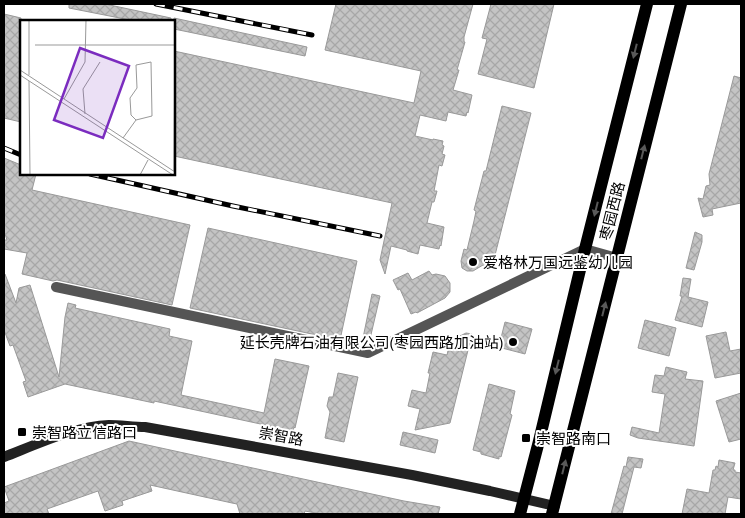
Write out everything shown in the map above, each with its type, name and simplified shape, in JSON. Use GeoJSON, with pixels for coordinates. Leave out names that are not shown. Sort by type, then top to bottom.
{"type":"FeatureCollection","features":[{"type":"Feature","properties":{"kind":"main road","name":"枣园西路"},"geometry":{"type":"LineString","coordinates":[[520,514],[542,432],[585,249],[647,4]]}},
{"type":"Feature","properties":{"kind":"main road","name":"枣园西路"},"geometry":{"type":"LineString","coordinates":[[554,510],[681,4]]}},
{"type":"Feature","properties":{"kind":"street"},"geometry":{"type":"LineString","coordinates":[[56,287],[368,353],[585,249],[617,258]]}},
{"type":"Feature","properties":{"kind":"street","name":"崇智路"},"geometry":{"type":"LineString","coordinates":[[4,457],[84,429],[108,425],[145,427],[412,475],[524,498],[554,510]]}},
{"type":"Feature","properties":{"kind":"building"},"geometry":{"type":"Polygon","coordinates":[[[69,4],[105,4],[171,18],[171,20],[130,20],[69,8],[69,4]]]}},
{"type":"Feature","properties":{"kind":"building"},"geometry":{"type":"Polygon","coordinates":[[[336,4],[473,4],[453,90],[472,95],[468,113],[466,116],[448,112],[446,121],[420,115],[415,136],[443,141],[442,154],[445,155],[442,166],[439,165],[434,191],[437,191],[427,223],[444,227],[441,246],[439,249],[420,245],[418,254],[391,246],[385,274],[380,260],[392,203],[175,156],[175,51],[414,103],[421,71],[325,50],[336,4]]]}},
{"type":"Feature","properties":{"kind":"building"},"geometry":{"type":"Polygon","coordinates":[[[491,4],[554,4],[534,88],[478,74],[487,39],[482,38],[491,4]]]}},
{"type":"Feature","properties":{"kind":"building"},"geometry":{"type":"Polygon","coordinates":[[[4,14],[21,18],[21,20],[20,122],[4,118],[4,14]]]}},
{"type":"Feature","properties":{"kind":"building"},"geometry":{"type":"Polygon","coordinates":[[[174,18],[307,47],[305,56],[175,29],[174,18]]]}},
{"type":"Feature","properties":{"kind":"building"},"geometry":{"type":"Polygon","coordinates":[[[734,76],[741,78],[741,203],[712,209],[713,215],[703,217],[698,198],[703,199],[706,186],[710,185],[709,174],[734,76]]]}},
{"type":"Feature","properties":{"kind":"building"},"geometry":{"type":"Polygon","coordinates":[[[502,106],[531,113],[492,267],[483,265],[473,271],[467,271],[462,268],[461,261],[464,249],[467,250],[476,211],[474,210],[502,106]]]}},
{"type":"Feature","properties":{"kind":"building"},"geometry":{"type":"Polygon","coordinates":[[[4,158],[20,165],[20,175],[36,175],[32,190],[190,225],[172,305],[22,274],[27,253],[4,249],[4,240],[7,240],[4,231],[4,158]]]}},
{"type":"Feature","properties":{"kind":"building"},"geometry":{"type":"Polygon","coordinates":[[[208,228],[357,261],[340,340],[190,308],[208,228]]]}},
{"type":"Feature","properties":{"kind":"building"},"geometry":{"type":"Polygon","coordinates":[[[695,232],[702,235],[702,242],[694,270],[686,268],[695,232]]]}},
{"type":"Feature","properties":{"kind":"building"},"geometry":{"type":"Polygon","coordinates":[[[429,271],[432,275],[445,276],[450,283],[450,292],[445,298],[417,313],[411,314],[400,289],[398,290],[393,280],[408,273],[412,280],[429,271]]]}},
{"type":"Feature","properties":{"kind":"building"},"geometry":{"type":"Polygon","coordinates":[[[4,274],[16,303],[19,288],[30,285],[59,377],[68,303],[76,305],[75,308],[170,329],[169,336],[192,341],[181,395],[264,413],[275,359],[309,366],[292,436],[278,433],[279,428],[65,384],[28,397],[23,382],[26,381],[13,345],[10,346],[4,330],[4,274]]]}},
{"type":"Feature","properties":{"kind":"building"},"geometry":{"type":"Polygon","coordinates":[[[683,278],[691,279],[688,297],[708,302],[702,327],[675,320],[682,296],[680,296],[683,278]]]}},
{"type":"Feature","properties":{"kind":"building"},"geometry":{"type":"Polygon","coordinates":[[[372,294],[380,296],[370,339],[363,338],[372,294]]]}},
{"type":"Feature","properties":{"kind":"building"},"geometry":{"type":"Polygon","coordinates":[[[645,320],[676,328],[669,356],[638,348],[645,320]]]}},
{"type":"Feature","properties":{"kind":"building"},"geometry":{"type":"Polygon","coordinates":[[[505,322],[532,329],[525,354],[502,348],[503,343],[500,342],[505,322]]]}},
{"type":"Feature","properties":{"kind":"building"},"geometry":{"type":"Polygon","coordinates":[[[726,332],[730,351],[741,349],[741,373],[715,378],[706,336],[726,332]]]}},
{"type":"Feature","properties":{"kind":"building"},"geometry":{"type":"Polygon","coordinates":[[[466,333],[472,334],[450,423],[415,430],[420,409],[408,406],[412,390],[426,393],[433,352],[447,355],[450,342],[455,343],[456,338],[466,333]]]}},
{"type":"Feature","properties":{"kind":"building"},"geometry":{"type":"Polygon","coordinates":[[[666,367],[687,372],[685,379],[703,381],[694,446],[638,438],[630,435],[632,427],[659,433],[665,394],[652,392],[655,375],[664,376],[666,367]]]}},
{"type":"Feature","properties":{"kind":"building"},"geometry":{"type":"Polygon","coordinates":[[[338,373],[358,377],[344,442],[325,438],[330,412],[327,406],[329,397],[333,397],[338,373]]]}},
{"type":"Feature","properties":{"kind":"building"},"geometry":{"type":"Polygon","coordinates":[[[489,384],[515,391],[510,414],[512,415],[499,459],[473,450],[489,384]]]}},
{"type":"Feature","properties":{"kind":"building"},"geometry":{"type":"Polygon","coordinates":[[[741,393],[741,439],[729,442],[716,401],[741,393]]]}},
{"type":"Feature","properties":{"kind":"building"},"geometry":{"type":"Polygon","coordinates":[[[403,432],[438,440],[435,453],[400,445],[403,432]]]}},
{"type":"Feature","properties":{"kind":"building"},"geometry":{"type":"Polygon","coordinates":[[[129,441],[404,501],[440,507],[438,514],[321,514],[305,511],[304,514],[240,514],[237,504],[150,485],[152,491],[122,501],[123,505],[105,511],[98,491],[47,509],[49,514],[4,514],[4,503],[9,501],[4,487],[129,441]]]}},
{"type":"Feature","properties":{"kind":"building"},"geometry":{"type":"Polygon","coordinates":[[[628,457],[643,459],[641,468],[634,467],[622,514],[611,514],[624,466],[626,467],[628,457]]]}},
{"type":"Feature","properties":{"kind":"building"},"geometry":{"type":"Polygon","coordinates":[[[719,460],[735,463],[733,470],[741,473],[741,499],[728,497],[725,514],[682,514],[687,489],[709,493],[713,470],[715,470],[716,466],[718,467],[719,460]]]}},
{"type":"Feature","properties":{"kind":"railway"},"geometry":{"type":"LineString","coordinates":[[156,4],[312,35]]}},
{"type":"Feature","properties":{"kind":"railway"},"geometry":{"type":"LineString","coordinates":[[4,148],[20,155]]}},
{"type":"Feature","properties":{"kind":"railway"},"geometry":{"type":"LineString","coordinates":[[94,175],[380,236]]}},
{"type":"Feature","properties":{"kind":"place","name":"爱格林万国远鉴幼儿园"},"geometry":{"type":"Point","coordinates":[473,262]}},
{"type":"Feature","properties":{"kind":"place","name":"延长壳牌石油有限公司(枣园西路加油站)"},"geometry":{"type":"Point","coordinates":[513,342]}},
{"type":"Feature","properties":{"kind":"place","name":"崇智路立信路口"},"geometry":{"type":"Point","coordinates":[22,432]}},
{"type":"Feature","properties":{"kind":"place","name":"崇智路南口"},"geometry":{"type":"Point","coordinates":[526,438]}}]}
